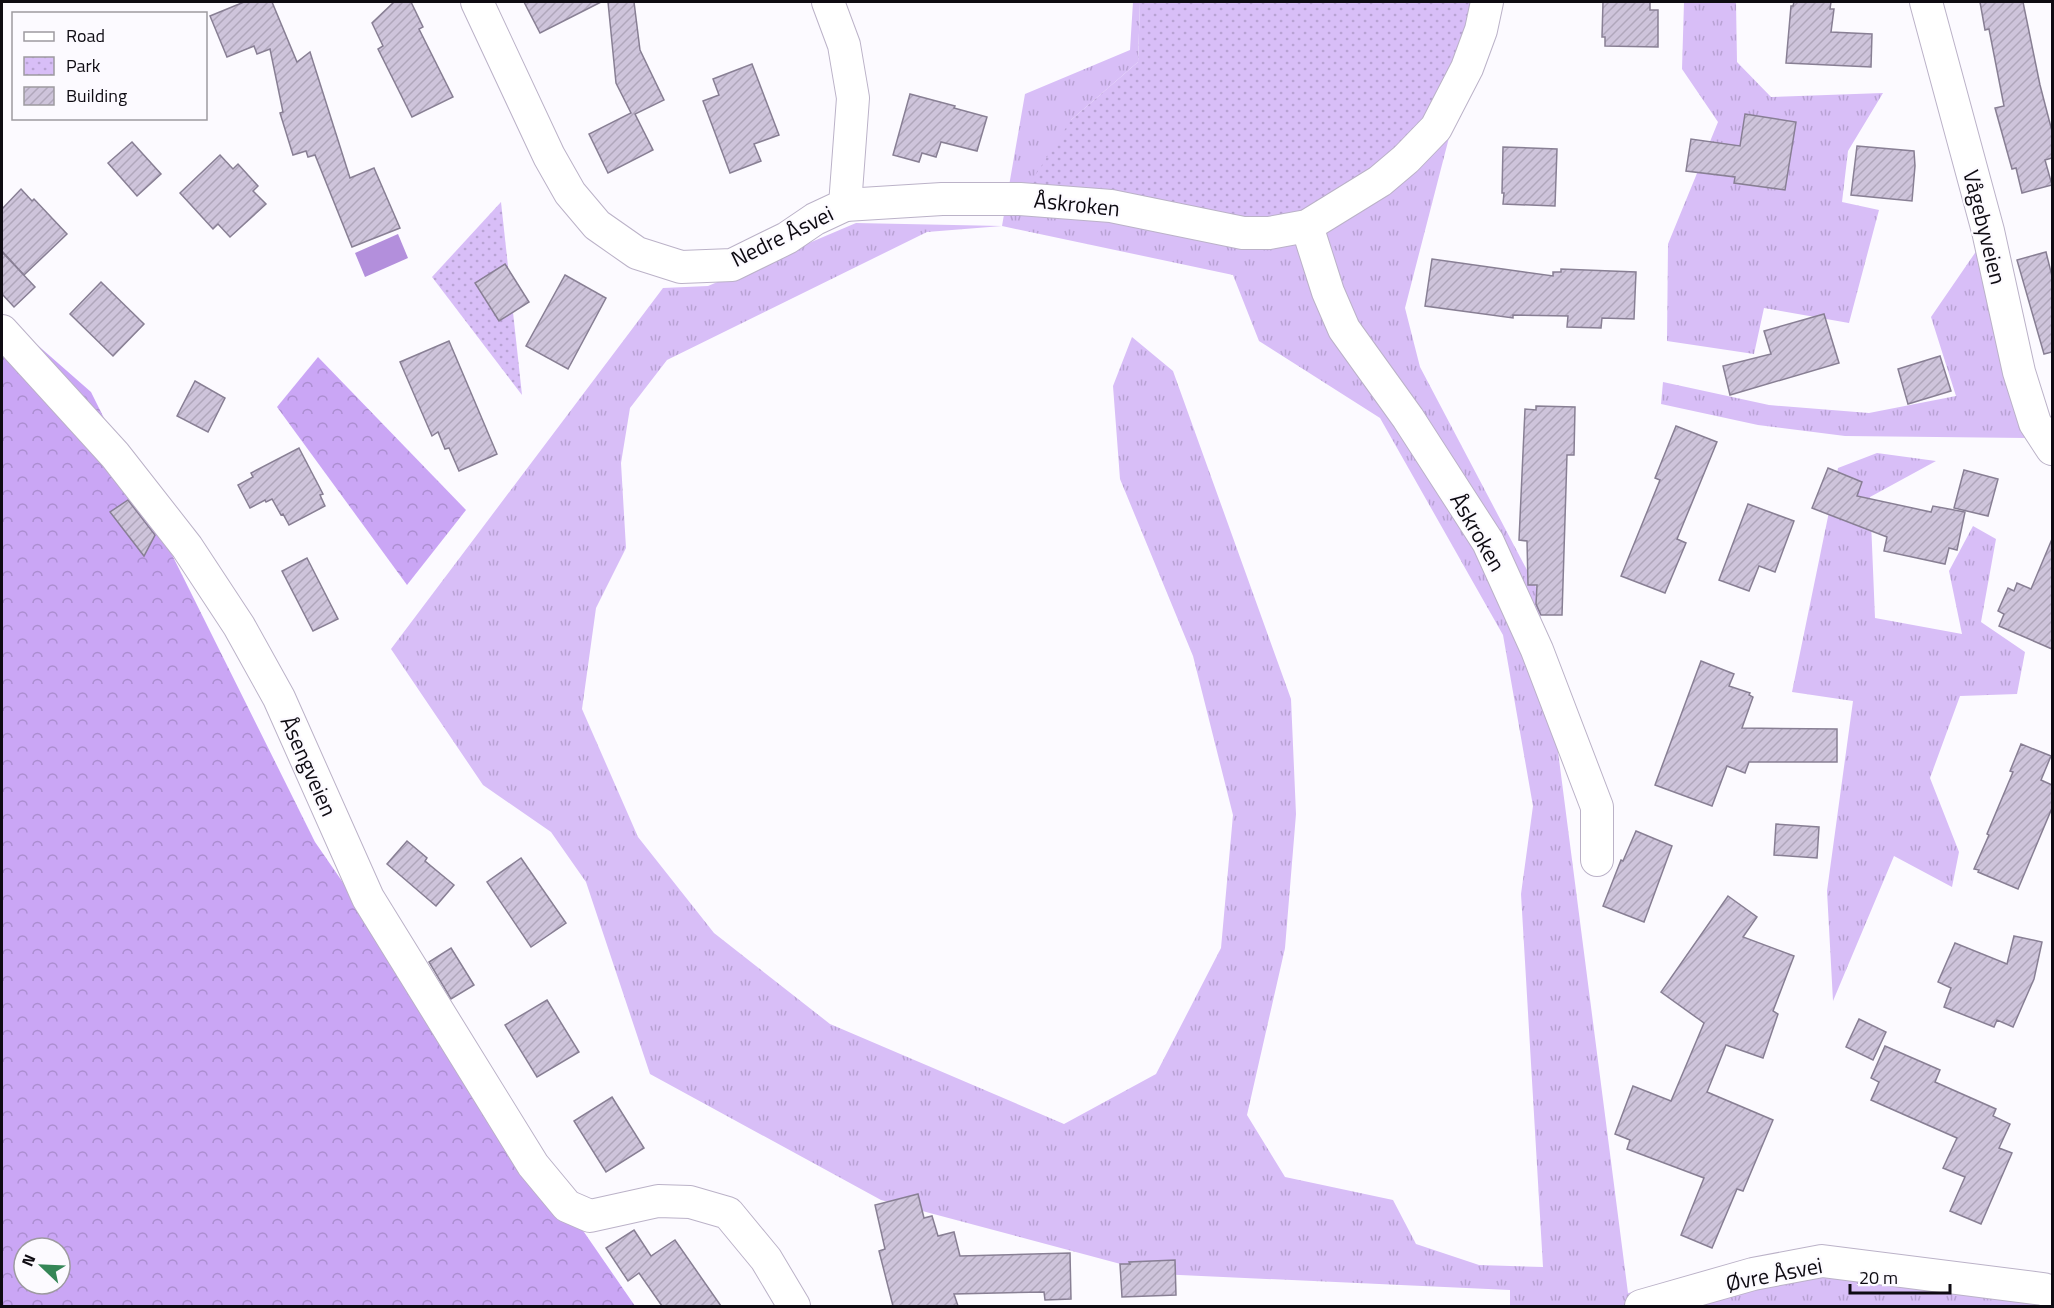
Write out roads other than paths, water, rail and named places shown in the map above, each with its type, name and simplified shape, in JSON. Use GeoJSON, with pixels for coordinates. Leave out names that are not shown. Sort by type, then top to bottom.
{"type":"FeatureCollection","features":[{"type":"Feature","properties":{"kind":"street","name":"Nedre Åsvei"},"geometry":{"type":"LineString","coordinates":[[477,2],[549,156],[570,193],[597,225],[637,253],[681,267],[732,265],[787,238],[815,219],[845,205],[853,98],[844,45],[828,2]]}},
{"type":"Feature","properties":{"kind":"street","name":"Åskroken"},"geometry":{"type":"LineString","coordinates":[[845,205],[942,199],[1020,199],[1111,206],[1243,233],[1269,233],[1307,226],[1380,181],[1406,159],[1436,128],[1467,68],[1481,30],[1487,2]]}},
{"type":"Feature","properties":{"kind":"street","name":"Vågebyveien"},"geometry":{"type":"LineString","coordinates":[[1926,2],[1988,231],[2019,372],[2035,423],[2052,449]]}},
{"type":"Feature","properties":{"kind":"street","name":"Åskroken"},"geometry":{"type":"LineString","coordinates":[[1307,226],[1328,292],[1344,329],[1408,418],[1488,542],[1537,650],[1597,807],[1597,860]]}},
{"type":"Feature","properties":{"kind":"street","name":"Åsengveien"},"geometry":{"type":"LineString","coordinates":[[2,331],[115,454],[187,547],[239,627],[279,698],[368,898],[533,1165],[567,1206],[590,1216],[658,1202],[690,1202],[728,1213],[766,1259],[794,1306]]}},
{"type":"Feature","properties":{"kind":"street","name":"Øvre Åsvei"},"geometry":{"type":"LineString","coordinates":[[1641,1306],[1753,1274],[1822,1262],[2043,1289],[2052,1292]]}}]}
